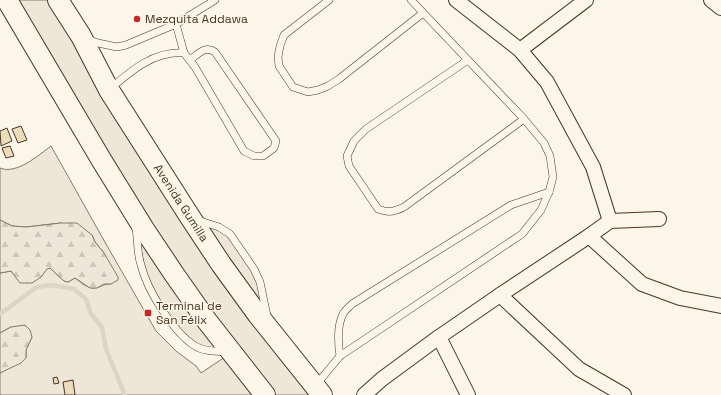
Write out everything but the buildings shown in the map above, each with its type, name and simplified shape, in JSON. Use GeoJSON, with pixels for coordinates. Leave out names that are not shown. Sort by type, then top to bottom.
{"type":"FeatureCollection","features":[{"type":"Feature","properties":{"kind":"main road"},"geometry":{"type":"LineString","coordinates":[[7,0],[135,215],[207,321],[265,395]]}},
{"type":"Feature","properties":{"kind":"main road","name":"Avenida Gumilla"},"geometry":{"type":"LineString","coordinates":[[58,0],[81,36],[109,90],[221,264],[258,315],[318,391]]}},
{"type":"Feature","properties":{"kind":"street"},"geometry":{"type":"LineString","coordinates":[[456,0],[520,50],[547,82],[593,167],[610,221]]}},
{"type":"Feature","properties":{"kind":"street"},"geometry":{"type":"LineString","coordinates":[[520,50],[586,0]]}},
{"type":"Feature","properties":{"kind":"street"},"geometry":{"type":"LineString","coordinates":[[711,0],[721,8]]}},
{"type":"Feature","properties":{"kind":"street"},"geometry":{"type":"LineString","coordinates":[[364,395],[382,379],[500,294],[610,221],[659,219]]}},
{"type":"Feature","properties":{"kind":"street"},"geometry":{"type":"LineString","coordinates":[[589,236],[642,284],[680,298],[721,306]]}},
{"type":"Feature","properties":{"kind":"street"},"geometry":{"type":"LineString","coordinates":[[500,294],[579,369],[624,395]]}},
{"type":"Feature","properties":{"kind":"street"},"geometry":{"type":"LineString","coordinates":[[440,337],[468,395]]}},
{"type":"Feature","properties":{"kind":"lane"},"geometry":{"type":"LineString","coordinates":[[81,36],[98,43],[117,48],[176,24],[214,0]]}},
{"type":"Feature","properties":{"kind":"lane"},"geometry":{"type":"LineString","coordinates":[[329,0],[284,35],[280,46],[278,57],[279,66],[294,87],[308,92],[328,86],[339,79],[423,13]]}},
{"type":"Feature","properties":{"kind":"lane"},"geometry":{"type":"LineString","coordinates":[[318,391],[340,356],[522,234],[541,210],[549,192],[553,177],[550,156],[544,143],[524,119],[411,0]]}},
{"type":"Feature","properties":{"kind":"lane"},"geometry":{"type":"LineString","coordinates":[[176,24],[184,53],[195,67],[244,151],[254,156],[263,156],[274,148],[276,141],[215,52],[210,49],[206,49],[190,60]]}},
{"type":"Feature","properties":{"kind":"lane"},"geometry":{"type":"LineString","coordinates":[[109,90],[131,71],[157,56],[173,52],[184,53]]}},
{"type":"Feature","properties":{"kind":"lane"},"geometry":{"type":"LineString","coordinates":[[468,60],[366,130],[354,141],[347,156],[349,166],[378,209],[394,212],[404,207],[524,119]]}},
{"type":"Feature","properties":{"kind":"lane"},"geometry":{"type":"LineString","coordinates":[[340,356],[338,346],[339,325],[344,312],[352,304],[510,205],[549,192]]}},
{"type":"Feature","properties":{"kind":"lane"},"geometry":{"type":"LineString","coordinates":[[135,215],[140,264],[147,282],[160,306],[180,333],[195,346],[205,350],[232,352]]}},
{"type":"Feature","properties":{"kind":"green space"},"geometry":{"type":"Polygon","coordinates":[[[7,0],[58,0],[190,217],[230,234],[254,269],[269,328],[322,395],[0,395],[0,373],[26,358],[26,350],[32,337],[11,327],[0,333],[0,273],[11,271],[20,282],[41,277],[47,268],[50,268],[64,281],[68,282],[75,278],[86,286],[92,288],[111,284],[104,253],[95,242],[92,235],[61,223],[26,227],[12,226],[0,220],[0,168],[13,169],[27,163],[51,146],[156,331],[176,351],[196,366],[201,373],[231,353],[205,350],[180,333],[147,282],[135,215],[7,0]]]}},
{"type":"Feature","properties":{"kind":"green space"},"geometry":{"type":"Polygon","coordinates":[[[0,220],[12,226],[26,227],[61,223],[77,223],[92,235],[118,277],[118,280],[111,284],[104,284],[97,288],[90,288],[75,278],[68,282],[64,281],[50,268],[32,283],[20,283],[11,271],[0,273],[0,220]]]}},
{"type":"Feature","properties":{"kind":"green space"},"geometry":{"type":"Polygon","coordinates":[[[25,325],[30,330],[32,337],[26,350],[26,358],[21,363],[0,373],[0,333],[11,327],[25,325]]]}},
{"type":"Feature","properties":{"kind":"waterway"},"geometry":{"type":"LineString","coordinates":[[0,314],[37,287],[52,285],[74,289],[86,299],[91,314],[102,327],[106,349],[125,395]]}},
{"type":"Feature","properties":{"kind":"place","name":"Mezquita Addawa"},"geometry":{"type":"Point","coordinates":[137,19]}},
{"type":"Feature","properties":{"kind":"place","name":"Terminal de San Félix"},"geometry":{"type":"Point","coordinates":[148,313]}}]}
